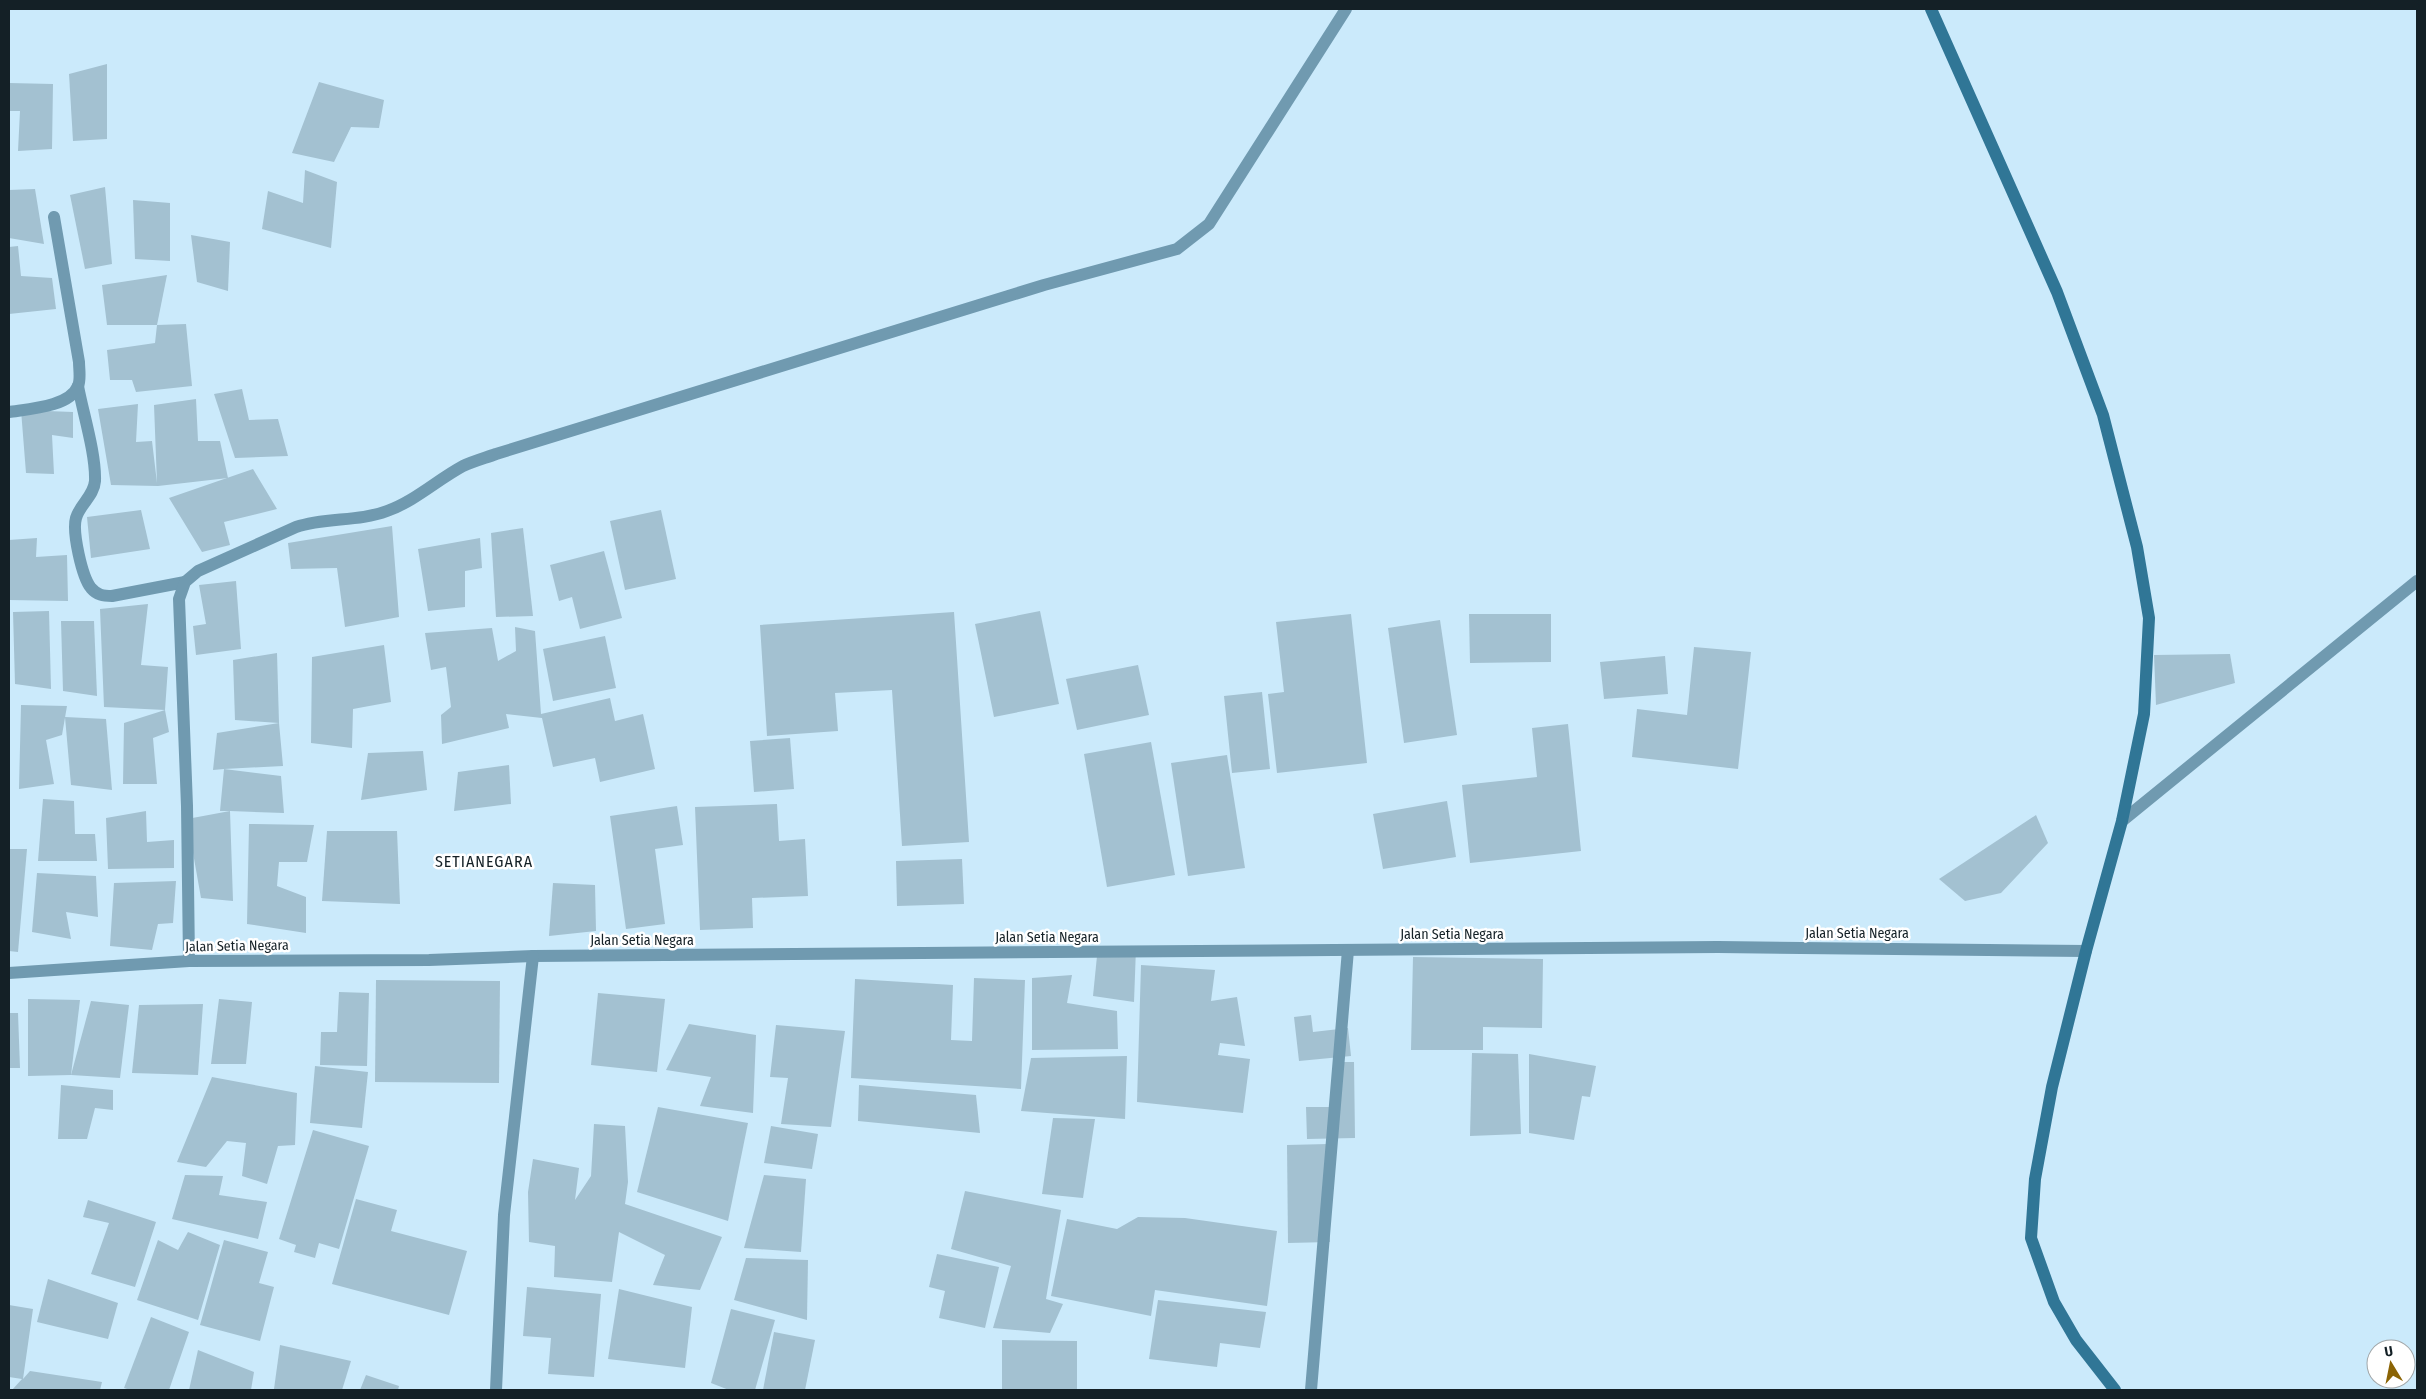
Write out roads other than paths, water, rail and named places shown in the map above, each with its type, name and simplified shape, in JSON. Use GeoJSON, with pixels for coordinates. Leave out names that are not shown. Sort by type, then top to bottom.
{"type":"FeatureCollection","features":[{"type":"Feature","properties":{"kind":"street"},"geometry":{"type":"LineString","coordinates":[[54,217],[79,362],[78,386],[94,467],[95,482],[91,494],[76,517],[75,531],[83,571],[91,588],[99,595],[112,596],[185,582],[198,572],[310,522],[354,519],[386,511],[411,499],[463,466],[496,454],[1044,285],[1177,249],[1209,224],[1346,9]]}},
{"type":"Feature","properties":{"kind":"street"},"geometry":{"type":"LineString","coordinates":[[1932,9],[2063,310],[2103,415],[2137,547],[2149,618],[2144,714],[2122,822],[2086,951],[2052,1087],[2035,1179],[2031,1238],[2054,1302],[2076,1340],[2116,1390]]}},
{"type":"Feature","properties":{"kind":"street"},"geometry":{"type":"LineString","coordinates":[[9,412],[48,406],[69,397],[78,386]]}},
{"type":"Feature","properties":{"kind":"street"},"geometry":{"type":"LineString","coordinates":[[2122,822],[2417,581]]}},
{"type":"Feature","properties":{"kind":"street"},"geometry":{"type":"LineString","coordinates":[[185,582],[179,599],[187,806],[189,961]]}},
{"type":"Feature","properties":{"kind":"street","name":"Jalan Setia Negara"},"geometry":{"type":"LineString","coordinates":[[9,973],[189,961],[429,960],[533,956],[1718,947],[2086,951]]}},
{"type":"Feature","properties":{"kind":"street"},"geometry":{"type":"LineString","coordinates":[[1312,1390],[1348,950]]}},
{"type":"Feature","properties":{"kind":"street"},"geometry":{"type":"LineString","coordinates":[[496,1390],[504,1214],[533,956]]}},
{"type":"Feature","properties":{"kind":"district","name":"SETIANEGARA"},"geometry":{"type":"Point","coordinates":[484,861]}}]}
